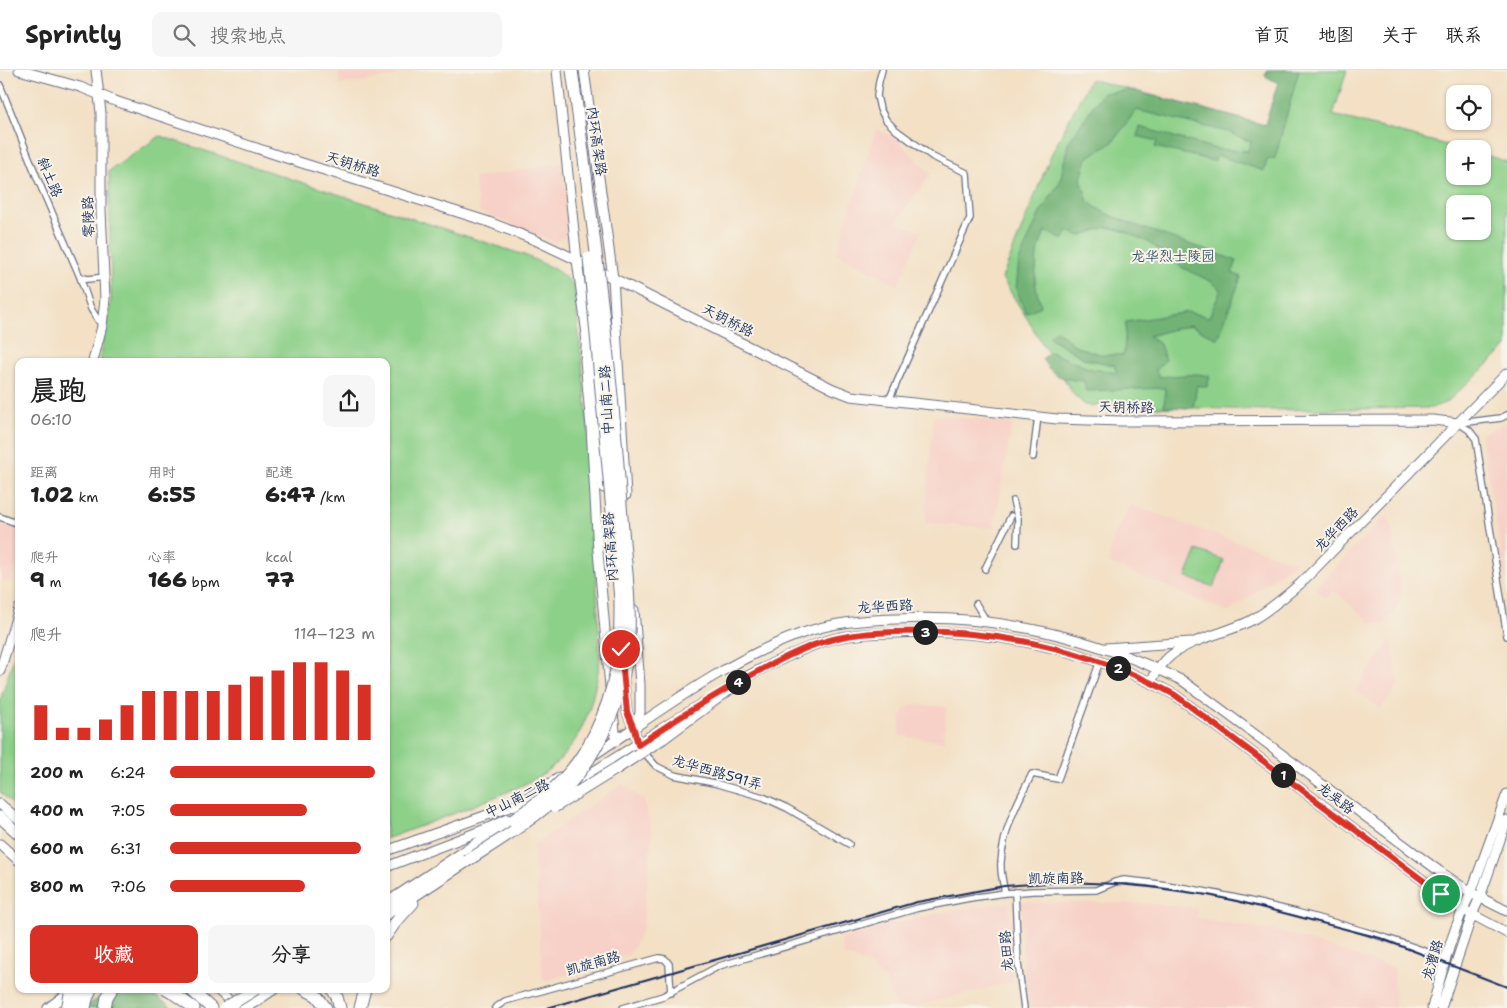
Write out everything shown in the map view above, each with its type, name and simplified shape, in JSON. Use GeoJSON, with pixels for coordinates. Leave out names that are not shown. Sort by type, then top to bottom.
{"type":"FeatureCollection","features":[{"type":"Feature","properties":{"kind":"highway","name":"内环高架路"},"geometry":{"type":"LineString","coordinates":[[390,901],[531,807],[564,778],[587,746],[603,712],[619,652],[620,600],[587,229],[565,70]]}},
{"type":"Feature","properties":{"kind":"highway","name":"内环高架路"},"geometry":{"type":"LineString","coordinates":[[390,911],[518,828],[553,802],[568,788],[587,763],[602,735],[622,679],[627,655],[629,599],[618,458],[594,232],[572,70]]}},
{"type":"Feature","properties":{"kind":"highway"},"geometry":{"type":"LineString","coordinates":[[587,335],[609,537],[616,550]]}},
{"type":"Feature","properties":{"kind":"highway"},"geometry":{"type":"LineString","coordinates":[[518,828],[618,768],[663,738],[744,678]]}},
{"type":"Feature","properties":{"kind":"highway"},"geometry":{"type":"LineString","coordinates":[[0,817],[15,830]]}},
{"type":"Feature","properties":{"kind":"highway"},"geometry":{"type":"LineString","coordinates":[[0,827],[15,840]]}},
{"type":"Feature","properties":{"kind":"highway"},"geometry":{"type":"LineString","coordinates":[[390,931],[404,912],[438,880]]}},
{"type":"Feature","properties":{"kind":"highway"},"geometry":{"type":"LineString","coordinates":[[67,1008],[71,993]]}},
{"type":"Feature","properties":{"kind":"highway"},"geometry":{"type":"LineString","coordinates":[[75,1008],[79,993]]}},
{"type":"Feature","properties":{"kind":"highway"},"geometry":{"type":"LineString","coordinates":[[84,1008],[89,993]]}},
{"type":"Feature","properties":{"kind":"highway"},"geometry":{"type":"LineString","coordinates":[[105,1008],[110,993]]}},
{"type":"Feature","properties":{"kind":"highway"},"geometry":{"type":"LineString","coordinates":[[173,993],[194,1008]]}},
{"type":"Feature","properties":{"kind":"highway"},"geometry":{"type":"LineString","coordinates":[[174,993],[199,1008]]}},
{"type":"Feature","properties":{"kind":"highway"},"geometry":{"type":"LineString","coordinates":[[194,993],[211,1008]]}},
{"type":"Feature","properties":{"kind":"highway"},"geometry":{"type":"LineString","coordinates":[[311,993],[317,996],[326,1008]]}},
{"type":"Feature","properties":{"kind":"highway"},"geometry":{"type":"LineString","coordinates":[[334,993],[340,1008]]}},
{"type":"Feature","properties":{"kind":"highway"},"geometry":{"type":"LineString","coordinates":[[360,1008],[364,993]]}},
{"type":"Feature","properties":{"kind":"highway"},"geometry":{"type":"LineString","coordinates":[[225,1008],[256,994]]}},
{"type":"Feature","properties":{"kind":"highway"},"geometry":{"type":"LineString","coordinates":[[244,1008],[256,994]]}},
{"type":"Feature","properties":{"kind":"main road","name":"天钥桥路"},"geometry":{"type":"LineString","coordinates":[[19,70],[80,87],[275,154],[486,220],[577,260],[833,389],[851,396],[1038,416],[1122,422],[1423,420],[1458,423]]}},
{"type":"Feature","properties":{"kind":"main road","name":"零陵路"},"geometry":{"type":"LineString","coordinates":[[94,358],[102,326],[105,299],[101,210],[101,113],[96,70]]}},
{"type":"Feature","properties":{"kind":"main road","name":"中山南二路"},"geometry":{"type":"LineString","coordinates":[[557,70],[587,335],[585,360],[592,427],[598,551],[616,740]]}},
{"type":"Feature","properties":{"kind":"main road","name":"中山南二路"},"geometry":{"type":"LineString","coordinates":[[390,850],[518,804],[634,729],[640,713],[640,684],[626,500],[613,278],[584,70]]}},
{"type":"Feature","properties":{"kind":"main road","name":"中山南二路"},"geometry":{"type":"LineString","coordinates":[[390,865],[486,829],[553,797],[638,745],[627,712],[614,585],[596,357],[587,335]]}},
{"type":"Feature","properties":{"kind":"main road","name":"龙华西路"},"geometry":{"type":"LineString","coordinates":[[638,745],[671,722],[744,678],[805,648],[830,640],[870,634],[963,632],[1060,650],[1100,662],[1150,681],[1158,669],[1178,650],[1251,621],[1270,609],[1300,584],[1507,373]]}},
{"type":"Feature","properties":{"kind":"main road","name":"龙华西路"},"geometry":{"type":"LineString","coordinates":[[634,729],[661,709],[722,670],[768,647],[799,634],[826,626],[860,620],[911,618],[966,619],[1021,627],[1064,636],[1106,648],[1158,669]]}},
{"type":"Feature","properties":{"kind":"main road"},"geometry":{"type":"LineString","coordinates":[[0,671],[15,621]]}},
{"type":"Feature","properties":{"kind":"main road"},"geometry":{"type":"LineString","coordinates":[[1106,648],[1201,641]]}},
{"type":"Feature","properties":{"kind":"main road","name":"龙吴路"},"geometry":{"type":"LineString","coordinates":[[1158,669],[1183,681],[1471,893],[1507,912]]}},
{"type":"Feature","properties":{"kind":"main road","name":"龙吴路"},"geometry":{"type":"LineString","coordinates":[[1150,681],[1175,695],[1462,909],[1507,933]]}},
{"type":"Feature","properties":{"kind":"main road","name":"龙漕路"},"geometry":{"type":"LineString","coordinates":[[1432,1008],[1462,909],[1471,893],[1507,794]]}},
{"type":"Feature","properties":{"kind":"main road"},"geometry":{"type":"LineString","coordinates":[[0,804],[15,817]]}},
{"type":"Feature","properties":{"kind":"main road","name":"龙漕路"},"geometry":{"type":"LineString","coordinates":[[1441,1008],[1472,915],[1507,820]]}},
{"type":"Feature","properties":{"kind":"main road"},"geometry":{"type":"LineString","coordinates":[[0,844],[15,857]]}},
{"type":"Feature","properties":{"kind":"main road"},"geometry":{"type":"LineString","coordinates":[[48,1008],[67,993]]}},
{"type":"Feature","properties":{"kind":"main road"},"geometry":{"type":"LineString","coordinates":[[75,1008],[94,993]]}},
{"type":"Feature","properties":{"kind":"main road"},"geometry":{"type":"LineString","coordinates":[[172,993],[188,1008]]}},
{"type":"Feature","properties":{"kind":"main road"},"geometry":{"type":"LineString","coordinates":[[222,993],[237,1008]]}},
{"type":"Feature","properties":{"kind":"street"},"geometry":{"type":"LineString","coordinates":[[882,70],[877,96],[880,109],[886,120],[896,130],[932,157],[967,173],[970,218],[889,400]]}},
{"type":"Feature","properties":{"kind":"street","name":"斜土路"},"geometry":{"type":"LineString","coordinates":[[0,85],[80,277],[91,309],[102,326]]}},
{"type":"Feature","properties":{"kind":"street"},"geometry":{"type":"LineString","coordinates":[[80,277],[104,277]]}},
{"type":"Feature","properties":{"kind":"street"},"geometry":{"type":"LineString","coordinates":[[1458,423],[1500,418],[1507,415]]}},
{"type":"Feature","properties":{"kind":"street"},"geometry":{"type":"LineString","coordinates":[[1034,457],[1038,416]]}},
{"type":"Feature","properties":{"kind":"street"},"geometry":{"type":"LineString","coordinates":[[1458,423],[1469,430],[1476,439],[1507,636]]}},
{"type":"Feature","properties":{"kind":"street"},"geometry":{"type":"LineString","coordinates":[[1013,501],[1018,519],[1017,544]]}},
{"type":"Feature","properties":{"kind":"street"},"geometry":{"type":"LineString","coordinates":[[985,569],[1011,516]]}},
{"type":"Feature","properties":{"kind":"street"},"geometry":{"type":"LineString","coordinates":[[0,518],[15,523]]}},
{"type":"Feature","properties":{"kind":"street"},"geometry":{"type":"LineString","coordinates":[[976,604],[987,622]]}},
{"type":"Feature","properties":{"kind":"street"},"geometry":{"type":"LineString","coordinates":[[1005,893],[1001,862],[1011,817],[1032,774],[1058,779],[1100,662]]}},
{"type":"Feature","properties":{"kind":"street","name":"龙华西路591弄"},"geometry":{"type":"LineString","coordinates":[[638,745],[656,766],[674,774],[763,797],[787,808],[849,844]]}},
{"type":"Feature","properties":{"kind":"street","name":"凯旋南路"},"geometry":{"type":"LineString","coordinates":[[623,1008],[639,1006],[671,993],[719,966],[918,908],[1005,893],[1090,890],[1124,880],[1180,886],[1238,897],[1351,927],[1408,944],[1446,959]]}},
{"type":"Feature","properties":{"kind":"street","name":"龙田路"},"geometry":{"type":"LineString","coordinates":[[1015,892],[1018,963],[1024,1008]]}},
{"type":"Feature","properties":{"kind":"street","name":"凯旋南路"},"geometry":{"type":"LineString","coordinates":[[495,1008],[505,1001],[660,958],[669,964],[671,993]]}},
{"type":"Feature","properties":{"kind":"shaded area"},"geometry":{"type":"Polygon","coordinates":[[[338,70],[395,70],[396,76],[340,85],[338,70]]]}},
{"type":"Feature","properties":{"kind":"shaded area"},"geometry":{"type":"Polygon","coordinates":[[[876,129],[894,137],[931,174],[896,222],[921,232],[898,285],[836,253],[876,129]]]}},
{"type":"Feature","properties":{"kind":"shaded area"},"geometry":{"type":"Polygon","coordinates":[[[562,163],[569,216],[567,234],[555,242],[479,211],[474,178],[562,163]]]}},
{"type":"Feature","properties":{"kind":"shaded area"},"geometry":{"type":"Polygon","coordinates":[[[934,415],[1012,423],[994,528],[925,523],[934,415]]]}},
{"type":"Feature","properties":{"kind":"shaded area"},"geometry":{"type":"Polygon","coordinates":[[[1507,422],[1507,587],[1481,434],[1507,422]]]}},
{"type":"Feature","properties":{"kind":"shaded area"},"geometry":{"type":"Polygon","coordinates":[[[1131,505],[1295,562],[1229,612],[1108,563],[1115,533],[1131,505]]]}},
{"type":"Feature","properties":{"kind":"shaded area"},"geometry":{"type":"Polygon","coordinates":[[[1386,516],[1391,524],[1401,595],[1394,612],[1383,624],[1371,623],[1334,590],[1325,598],[1314,588],[1386,516]]]}},
{"type":"Feature","properties":{"kind":"shaded area"},"geometry":{"type":"Polygon","coordinates":[[[0,525],[15,529],[15,568],[11,583],[0,580],[0,525]]]}},
{"type":"Feature","properties":{"kind":"shaded area"},"geometry":{"type":"Polygon","coordinates":[[[1391,640],[1399,684],[1381,709],[1355,690],[1391,640]]]}},
{"type":"Feature","properties":{"kind":"shaded area"},"geometry":{"type":"Polygon","coordinates":[[[913,704],[946,707],[944,741],[899,736],[901,715],[905,709],[913,704]]]}},
{"type":"Feature","properties":{"kind":"shaded area"},"geometry":{"type":"Polygon","coordinates":[[[622,784],[644,800],[652,836],[643,927],[630,954],[543,982],[534,844],[622,784]]]}},
{"type":"Feature","properties":{"kind":"shaded area"},"geometry":{"type":"Polygon","coordinates":[[[1021,902],[1155,904],[1197,908],[1197,918],[1282,932],[1394,968],[1395,1008],[1030,1008],[1023,966],[1021,902]]]}},
{"type":"Feature","properties":{"kind":"shaded area"},"geometry":{"type":"Polygon","coordinates":[[[1009,903],[1013,982],[908,1008],[896,1008],[886,981],[867,963],[844,956],[841,939],[904,921],[960,909],[1009,903]]]}},
{"type":"Feature","properties":{"kind":"green space"},"geometry":{"type":"Polygon","coordinates":[[[1267,70],[1299,70],[1275,158],[1267,160],[1264,171],[1219,156],[1214,161],[1155,147],[1157,141],[1137,136],[1140,127],[1216,149],[1248,151],[1251,142],[1228,132],[1136,110],[1113,142],[1087,158],[1081,179],[1088,202],[1105,213],[1237,261],[1232,273],[1241,277],[1218,339],[1190,325],[1148,336],[1160,344],[1165,360],[1156,370],[1159,377],[1198,374],[1210,376],[1207,387],[1197,385],[1193,408],[1164,407],[1165,388],[1086,391],[1084,381],[1065,378],[1055,374],[1042,359],[1050,352],[1091,369],[1117,373],[1114,365],[1085,359],[1049,337],[1056,330],[1077,347],[1103,355],[1124,355],[1126,322],[1188,312],[1209,317],[1221,290],[1212,282],[1181,267],[1150,243],[1126,232],[1107,227],[1080,236],[1068,231],[1063,240],[1045,231],[1037,253],[1035,284],[1041,306],[1026,313],[1016,289],[1019,261],[1039,215],[1060,182],[1068,143],[1102,93],[1131,90],[1265,125],[1278,83],[1265,76],[1267,70]]]}},
{"type":"Feature","properties":{"kind":"green space","name":"龙华烈士陵园"},"geometry":{"type":"Polygon","coordinates":[[[1282,70],[1347,70],[1333,115],[1446,145],[1446,185],[1491,185],[1491,157],[1507,162],[1507,347],[1447,402],[1431,408],[1266,410],[1085,405],[1074,395],[1002,278],[1051,155],[1090,79],[1265,125],[1282,70]]]}},
{"type":"Feature","properties":{"kind":"green space"},"geometry":{"type":"Polygon","coordinates":[[[160,136],[524,255],[555,269],[574,285],[591,453],[600,659],[592,698],[584,724],[571,747],[555,765],[519,787],[390,837],[390,358],[100,358],[111,300],[109,171],[160,136]]]}},
{"type":"Feature","properties":{"kind":"green space"},"geometry":{"type":"Polygon","coordinates":[[[1197,550],[1224,560],[1214,587],[1186,577],[1197,550]]]}},
{"type":"Feature","properties":{"kind":"green space"},"geometry":{"type":"Polygon","coordinates":[[[15,654],[15,806],[0,792],[0,701],[15,654]]]}},
{"type":"Feature","properties":{"kind":"green space"},"geometry":{"type":"Polygon","coordinates":[[[109,993],[149,993],[173,1008],[84,1008],[109,993]]]}},
{"type":"Feature","properties":{"kind":"railway"},"geometry":{"type":"LineString","coordinates":[[547,1008],[917,902],[1004,886],[1063,882],[1150,887],[1237,901],[1380,938],[1507,987]]}},
{"type":"Feature","properties":{"kind":"route"},"geometry":{"type":"LineString","coordinates":[[621,649],[627,712],[638,745],[671,722],[744,678],[805,648],[830,640],[861,634],[963,632],[1060,650],[1100,662],[1150,681],[1175,695],[1441,894]]}}]}
